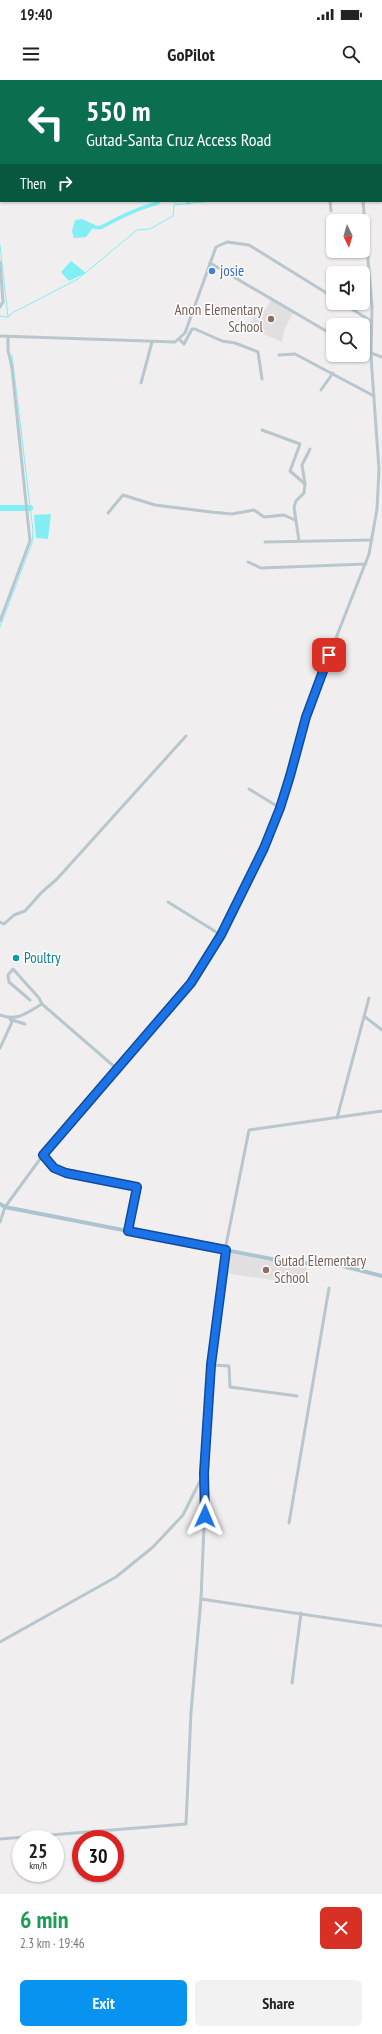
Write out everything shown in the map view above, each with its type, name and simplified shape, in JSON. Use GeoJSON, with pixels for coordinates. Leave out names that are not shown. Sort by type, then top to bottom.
{"type":"FeatureCollection","features":[{"type":"Feature","properties":{"kind":"main road"},"geometry":{"type":"LineString","coordinates":[[0,1204],[5,1207],[292,1263],[335,1264],[382,1276]]}},
{"type":"Feature","properties":{"kind":"street"},"geometry":{"type":"LineString","coordinates":[[330,202],[331,210]]}},
{"type":"Feature","properties":{"kind":"street"},"geometry":{"type":"LineString","coordinates":[[0,1222],[5,1207],[43,1155],[191,983],[221,935],[264,848],[280,808],[312,699],[366,564],[372,540],[379,488],[371,355],[372,306],[363,202]]}},
{"type":"Feature","properties":{"kind":"street"},"geometry":{"type":"LineString","coordinates":[[0,336],[8,338],[61,337],[152,342],[170,342],[179,340],[187,329],[216,247],[220,244],[238,242],[249,245],[326,293]]}},
{"type":"Feature","properties":{"kind":"street"},"geometry":{"type":"LineString","coordinates":[[0,262],[3,302],[0,307]]}},
{"type":"Feature","properties":{"kind":"street"},"geometry":{"type":"LineString","coordinates":[[210,263],[326,331]]}},
{"type":"Feature","properties":{"kind":"street"},"geometry":{"type":"LineString","coordinates":[[353,310],[371,321]]}},
{"type":"Feature","properties":{"kind":"street"},"geometry":{"type":"LineString","coordinates":[[179,340],[184,344],[192,329],[195,329],[222,341],[235,343],[258,352],[260,355],[262,379]]}},
{"type":"Feature","properties":{"kind":"street"},"geometry":{"type":"LineString","coordinates":[[0,621],[30,541],[12,368],[8,350],[8,338]]}},
{"type":"Feature","properties":{"kind":"street"},"geometry":{"type":"LineString","coordinates":[[141,383],[152,342]]}},
{"type":"Feature","properties":{"kind":"street"},"geometry":{"type":"LineString","coordinates":[[279,355],[295,354],[374,396]]}},
{"type":"Feature","properties":{"kind":"street"},"geometry":{"type":"LineString","coordinates":[[371,355],[382,357]]}},
{"type":"Feature","properties":{"kind":"street"},"geometry":{"type":"LineString","coordinates":[[321,390],[333,373]]}},
{"type":"Feature","properties":{"kind":"street"},"geometry":{"type":"LineString","coordinates":[[262,430],[300,444],[290,471],[305,484]]}},
{"type":"Feature","properties":{"kind":"street"},"geometry":{"type":"LineString","coordinates":[[299,541],[295,520],[295,504],[304,493],[305,484],[302,465],[310,449]]}},
{"type":"Feature","properties":{"kind":"street"},"geometry":{"type":"LineString","coordinates":[[108,513],[123,495],[155,505],[232,514],[254,510],[264,517],[284,515],[295,520]]}},
{"type":"Feature","properties":{"kind":"street"},"geometry":{"type":"LineString","coordinates":[[265,542],[372,540]]}},
{"type":"Feature","properties":{"kind":"street"},"geometry":{"type":"LineString","coordinates":[[248,562],[261,568],[366,564]]}},
{"type":"Feature","properties":{"kind":"street"},"geometry":{"type":"LineString","coordinates":[[0,922],[4,924],[14,915],[25,911],[42,892],[57,879],[186,736]]}},
{"type":"Feature","properties":{"kind":"street"},"geometry":{"type":"LineString","coordinates":[[249,789],[280,808]]}},
{"type":"Feature","properties":{"kind":"street"},"geometry":{"type":"LineString","coordinates":[[168,902],[221,935]]}},
{"type":"Feature","properties":{"kind":"street"},"geometry":{"type":"LineString","coordinates":[[30,1000],[9,982],[8,975],[13,969],[39,998],[42,1004],[117,1069]]}},
{"type":"Feature","properties":{"kind":"street"},"geometry":{"type":"LineString","coordinates":[[337,1118],[369,998]]}},
{"type":"Feature","properties":{"kind":"street"},"geometry":{"type":"LineString","coordinates":[[10,1019],[18,1017],[42,1004]]}},
{"type":"Feature","properties":{"kind":"street"},"geometry":{"type":"LineString","coordinates":[[0,1015],[15,1022],[25,1024]]}},
{"type":"Feature","properties":{"kind":"street"},"geometry":{"type":"LineString","coordinates":[[364,1016],[382,1030]]}},
{"type":"Feature","properties":{"kind":"street"},"geometry":{"type":"LineString","coordinates":[[0,1048],[12,1022],[10,1019]]}},
{"type":"Feature","properties":{"kind":"street"},"geometry":{"type":"LineString","coordinates":[[0,1839],[186,1824],[192,1704],[201,1599],[205,1502],[204,1473],[211,1365],[226,1250],[249,1130],[382,1111]]}},
{"type":"Feature","properties":{"kind":"street"},"geometry":{"type":"LineString","coordinates":[[43,1155],[54,1168],[66,1173],[137,1187],[128,1231]]}},
{"type":"Feature","properties":{"kind":"street"},"geometry":{"type":"LineString","coordinates":[[289,1523],[328,1288]]}},
{"type":"Feature","properties":{"kind":"street"},"geometry":{"type":"LineString","coordinates":[[211,1365],[229,1366],[230,1387],[297,1396]]}},
{"type":"Feature","properties":{"kind":"street"},"geometry":{"type":"LineString","coordinates":[[0,1642],[116,1577],[147,1552],[183,1515],[204,1473]]}},
{"type":"Feature","properties":{"kind":"street"},"geometry":{"type":"LineString","coordinates":[[201,1599],[382,1626]]}},
{"type":"Feature","properties":{"kind":"street"},"geometry":{"type":"LineString","coordinates":[[292,1683],[301,1613]]}},
{"type":"Feature","properties":{"kind":"shaded area","name":"Anon Elementary School"},"geometry":{"type":"Polygon","coordinates":[[[271,300],[293,313],[285,328],[282,342],[250,328],[249,326],[256,313],[261,308],[265,310],[271,300]]]}},
{"type":"Feature","properties":{"kind":"shaded area","name":"Gutad Elementary School"},"geometry":{"type":"Polygon","coordinates":[[[228,1253],[307,1268],[305,1285],[225,1273],[228,1253]]]}},
{"type":"Feature","properties":{"kind":"water"},"geometry":{"type":"Polygon","coordinates":[[[82,219],[95,225],[86,237],[74,238],[72,231],[75,220],[82,219]]]}},
{"type":"Feature","properties":{"kind":"water"},"geometry":{"type":"Polygon","coordinates":[[[71,261],[86,273],[69,281],[61,272],[71,261]]]}},
{"type":"Feature","properties":{"kind":"water"},"geometry":{"type":"Polygon","coordinates":[[[51,514],[48,539],[36,538],[34,515],[51,514]]]}},
{"type":"Feature","properties":{"kind":"waterway"},"geometry":{"type":"LineString","coordinates":[[94,227],[102,227],[129,213],[158,202]]}},
{"type":"Feature","properties":{"kind":"waterway"},"geometry":{"type":"LineString","coordinates":[[8,317],[14,311],[78,279],[137,230],[150,229],[173,216],[174,205],[202,202]]}},
{"type":"Feature","properties":{"kind":"waterway"},"geometry":{"type":"LineString","coordinates":[[0,245],[8,317]]}},
{"type":"Feature","properties":{"kind":"waterway"},"geometry":{"type":"LineString","coordinates":[[0,316],[7,317]]}},
{"type":"Feature","properties":{"kind":"waterway"},"geometry":{"type":"LineString","coordinates":[[0,627],[32,543],[33,531],[12,355]]}},
{"type":"Feature","properties":{"kind":"waterway"},"geometry":{"type":"LineString","coordinates":[[0,508],[30,508]]}},
{"type":"Feature","properties":{"kind":"place","name":"josie"},"geometry":{"type":"Point","coordinates":[212,271]}},
{"type":"Feature","properties":{"kind":"place","name":"Anon Elementary School"},"geometry":{"type":"Point","coordinates":[271,319]}},
{"type":"Feature","properties":{"kind":"place","name":"Poultry"},"geometry":{"type":"Point","coordinates":[16,958]}},
{"type":"Feature","properties":{"kind":"place","name":"Gutad Elementary School"},"geometry":{"type":"Point","coordinates":[266,1270]}},
{"type":"Feature","properties":{"kind":"route"},"geometry":{"type":"LineString","coordinates":[[205,1516],[204,1473],[211,1365],[226,1250],[128,1231],[137,1187],[90,1176],[66,1173],[54,1168],[43,1155],[191,983],[221,935],[264,848],[280,808],[306,717],[329,655]]}}]}
